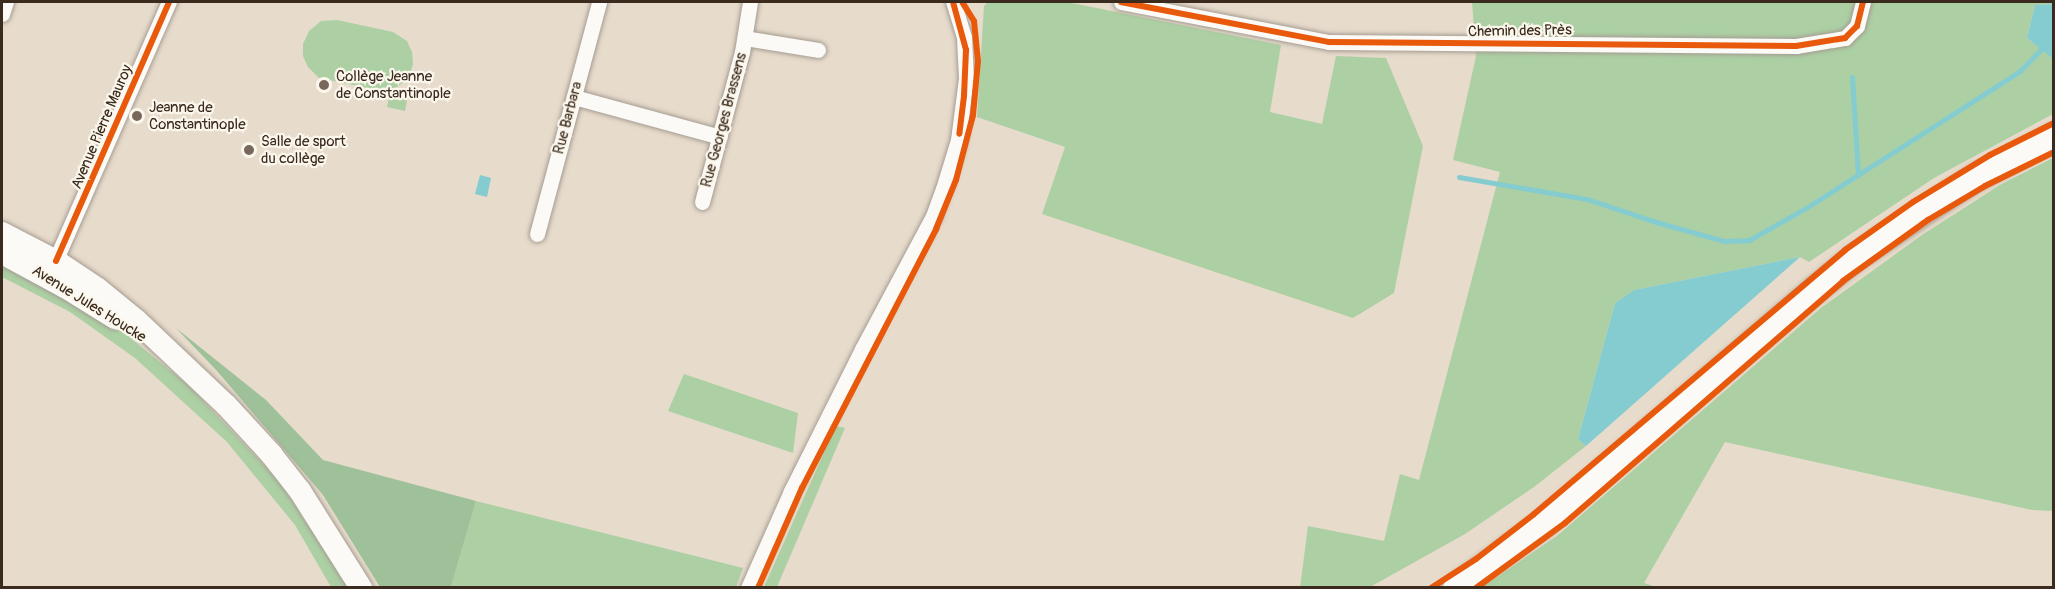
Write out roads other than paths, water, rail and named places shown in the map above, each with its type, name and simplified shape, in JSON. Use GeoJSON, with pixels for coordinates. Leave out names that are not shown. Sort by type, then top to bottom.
{"type":"FeatureCollection","features":[{"type":"Feature","properties":{"kind":"main road"},"geometry":{"type":"LineString","coordinates":[[1455,588],[1541,526],[1855,258],[1967,183],[2054,138]]}},
{"type":"Feature","properties":{"kind":"main road","name":"Avenue Jules Houcke"},"geometry":{"type":"LineString","coordinates":[[2,233],[176,359],[226,405],[271,453],[321,521],[361,588]]}},
{"type":"Feature","properties":{"kind":"main road","name":"Avenue Jules Houcke"},"geometry":{"type":"LineString","coordinates":[[2,253],[52,269]]}},
{"type":"Feature","properties":{"kind":"street"},"geometry":{"type":"LineString","coordinates":[[2,14],[6,2]]}},
{"type":"Feature","properties":{"kind":"street","name":"Avenue Pierre Mauroy"},"geometry":{"type":"LineString","coordinates":[[52,269],[169,2]]}},
{"type":"Feature","properties":{"kind":"street","name":"Rue Barbara"},"geometry":{"type":"LineString","coordinates":[[537,234],[599,2]]}},
{"type":"Feature","properties":{"kind":"street","name":"Rue Georges Brassens"},"geometry":{"type":"LineString","coordinates":[[702,202],[745,38],[750,2]]}},
{"type":"Feature","properties":{"kind":"street"},"geometry":{"type":"LineString","coordinates":[[748,588],[791,491],[862,348],[933,216],[943,189],[958,140],[966,78],[964,37],[954,2]]}},
{"type":"Feature","properties":{"kind":"street","name":"Chemin des Près"},"geometry":{"type":"LineString","coordinates":[[1121,2],[1329,42],[1784,46],[1830,43],[1845,38],[1857,26],[1863,2]]}},
{"type":"Feature","properties":{"kind":"street","name":"Rue Georges Brassens"},"geometry":{"type":"LineString","coordinates":[[745,38],[818,50]]}},
{"type":"Feature","properties":{"kind":"street"},"geometry":{"type":"LineString","coordinates":[[574,97],[720,137]]}},
{"type":"Feature","properties":{"kind":"water"},"geometry":{"type":"Polygon","coordinates":[[[2053,4],[2054,58],[2052,58],[2027,38],[2035,5],[2053,4]]]}},
{"type":"Feature","properties":{"kind":"water"},"geometry":{"type":"Polygon","coordinates":[[[480,175],[491,178],[487,197],[475,194],[480,175]]]}},
{"type":"Feature","properties":{"kind":"water"},"geometry":{"type":"Polygon","coordinates":[[[1800,257],[1586,446],[1578,439],[1615,303],[1634,290],[1800,257]]]}},
{"type":"Feature","properties":{"kind":"waterway"},"geometry":{"type":"LineString","coordinates":[[1459,177],[1587,199],[1724,241],[1749,240],[1806,208],[2019,72],[2041,49]]}},
{"type":"Feature","properties":{"kind":"waterway"},"geometry":{"type":"LineString","coordinates":[[1852,77],[1858,175]]}},
{"type":"Feature","properties":{"kind":"place","name":"Collège Jeanne de Constantinople"},"geometry":{"type":"Point","coordinates":[324,85]}},
{"type":"Feature","properties":{"kind":"place","name":"Jeanne de Constantinople"},"geometry":{"type":"Point","coordinates":[137,116]}},
{"type":"Feature","properties":{"kind":"place","name":"Salle de sport du collège"},"geometry":{"type":"Point","coordinates":[249,150]}}]}
